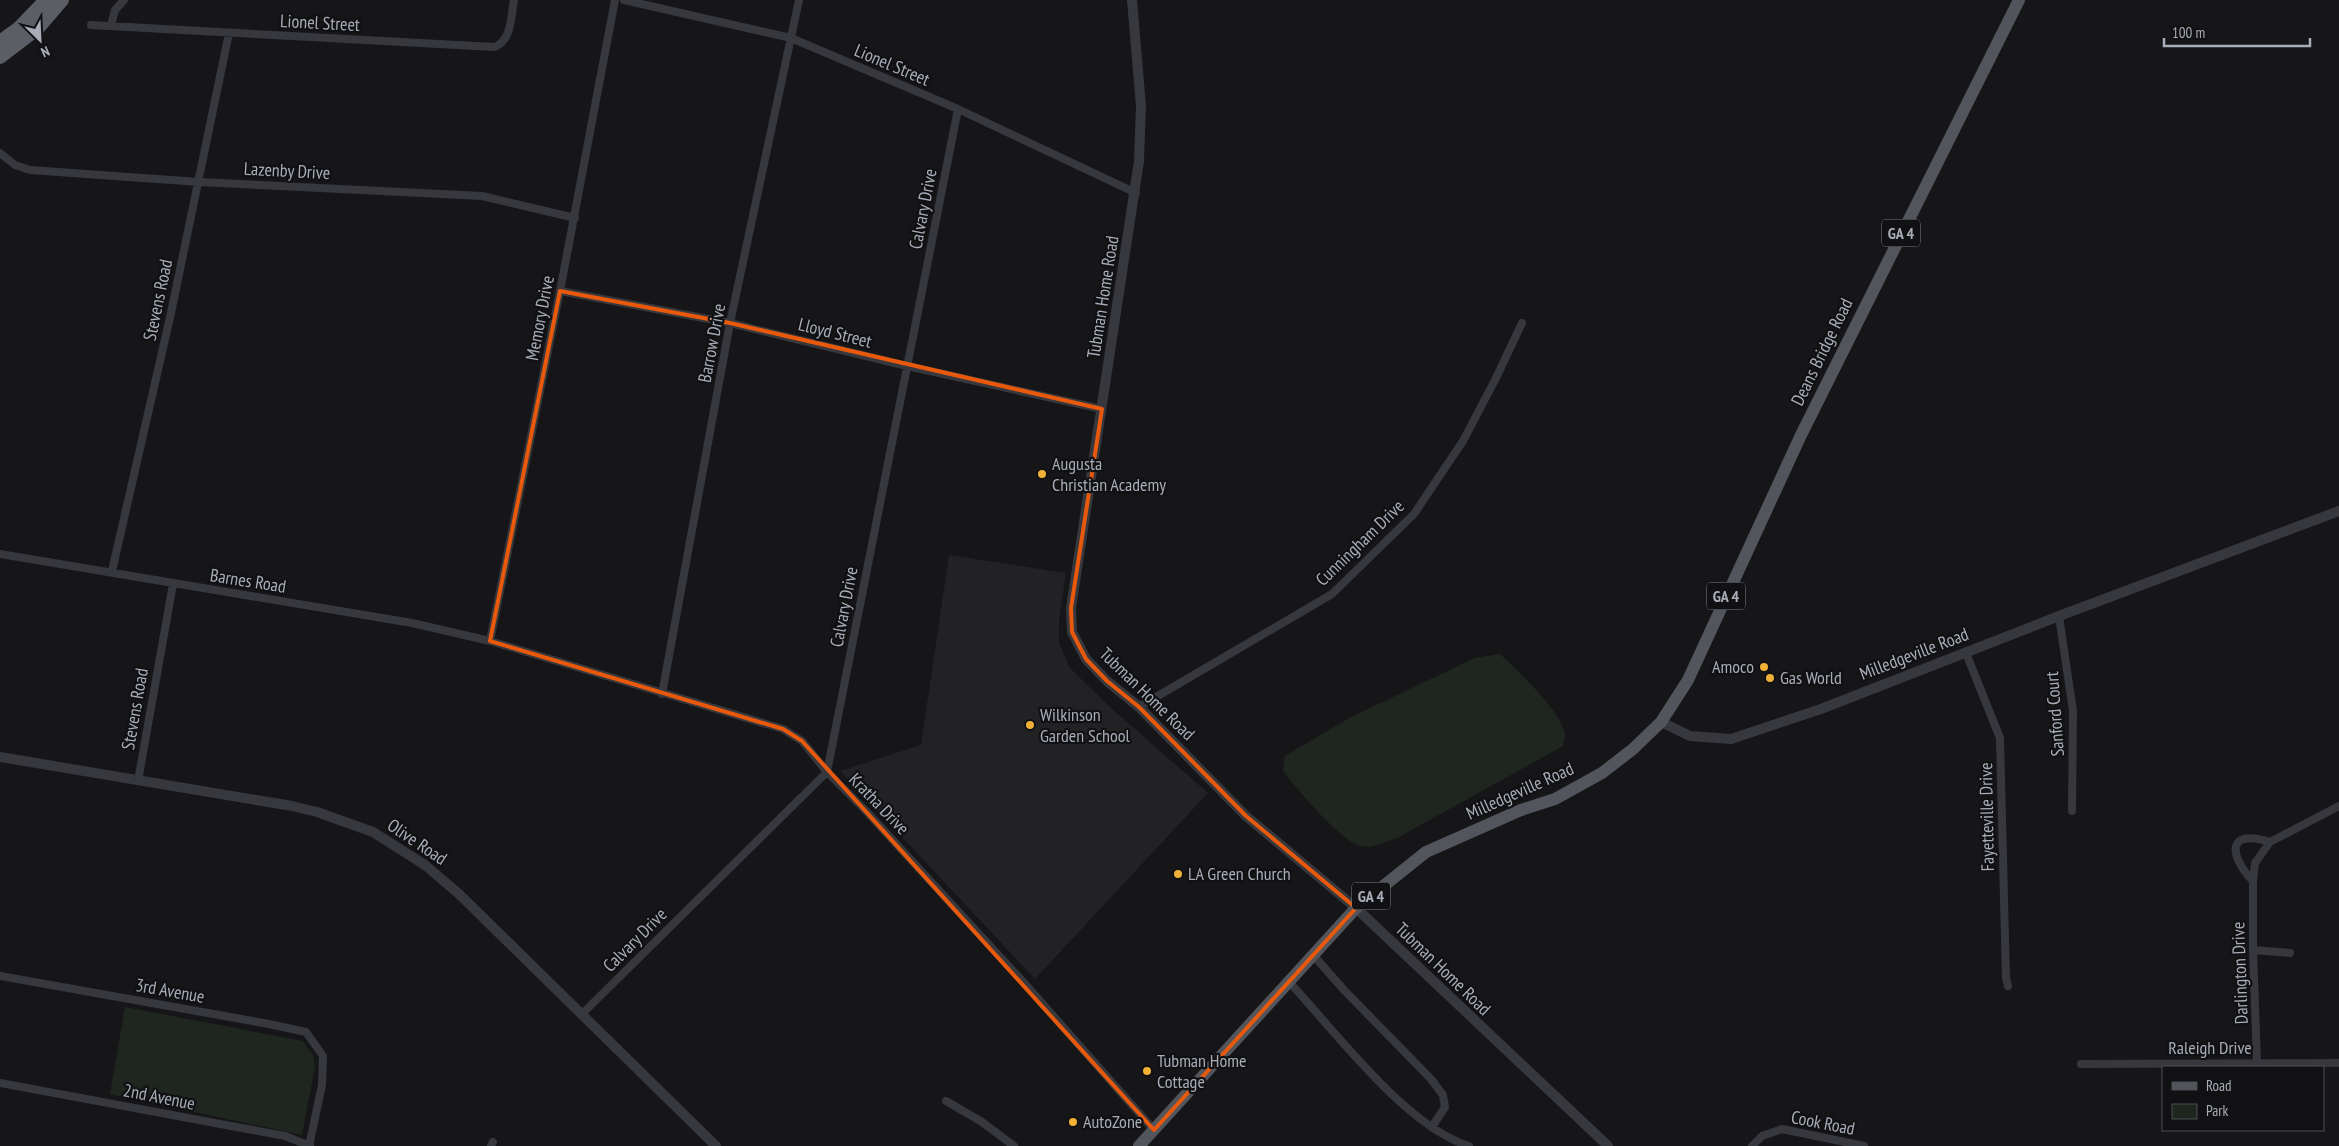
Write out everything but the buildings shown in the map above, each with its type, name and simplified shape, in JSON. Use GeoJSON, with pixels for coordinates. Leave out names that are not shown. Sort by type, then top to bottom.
{"type":"FeatureCollection","features":[{"type":"Feature","properties":{"kind":"highway"},"geometry":{"type":"LineString","coordinates":[[0,42],[18,29],[46,0]]}},
{"type":"Feature","properties":{"kind":"highway"},"geometry":{"type":"LineString","coordinates":[[0,57],[38,28],[62,0]]}},
{"type":"Feature","properties":{"kind":"main road","name":"Deans Bridge Road"},"geometry":{"type":"LineString","coordinates":[[1661,722],[1688,680],[1797,443],[2019,0]]}},
{"type":"Feature","properties":{"kind":"main road","name":"Milledgeville Road"},"geometry":{"type":"LineString","coordinates":[[1139,1146],[1290,983],[1356,908],[1426,852],[1522,810],[1555,799],[1602,773],[1633,749],[1661,722]]}},
{"type":"Feature","properties":{"kind":"street"},"geometry":{"type":"LineString","coordinates":[[111,25],[115,10],[124,0]]}},
{"type":"Feature","properties":{"kind":"street","name":"Lionel Street"},"geometry":{"type":"LineString","coordinates":[[91,25],[494,48],[502,44],[507,36],[514,0]]}},
{"type":"Feature","properties":{"kind":"street","name":"Memory Drive"},"geometry":{"type":"LineString","coordinates":[[490,641],[575,218],[615,0]]}},
{"type":"Feature","properties":{"kind":"street","name":"Lionel Street"},"geometry":{"type":"LineString","coordinates":[[624,0],[791,38],[958,109],[1136,192]]}},
{"type":"Feature","properties":{"kind":"street","name":"Barrow Drive"},"geometry":{"type":"LineString","coordinates":[[662,694],[730,323],[799,0]]}},
{"type":"Feature","properties":{"kind":"street","name":"Tubman Home Road"},"geometry":{"type":"LineString","coordinates":[[1132,0],[1141,106],[1141,135],[1136,192],[1071,608],[1072,632],[1086,659],[1107,681],[1139,707],[1246,816],[1356,908],[1608,1146]]}},
{"type":"Feature","properties":{"kind":"street","name":"Stevens Road"},"geometry":{"type":"LineString","coordinates":[[112,572],[199,182],[229,34]]}},
{"type":"Feature","properties":{"kind":"street","name":"Calvary Drive"},"geometry":{"type":"LineString","coordinates":[[582,1014],[827,772],[958,109]]}},
{"type":"Feature","properties":{"kind":"street","name":"Lazenby Drive"},"geometry":{"type":"LineString","coordinates":[[0,153],[15,165],[30,170],[199,182],[482,196],[575,218]]}},
{"type":"Feature","properties":{"kind":"street","name":"Lloyd Street"},"geometry":{"type":"LineString","coordinates":[[560,291],[730,323],[907,366],[1102,409]]}},
{"type":"Feature","properties":{"kind":"street","name":"Cunningham Drive"},"geometry":{"type":"LineString","coordinates":[[1139,707],[1332,594],[1414,514],[1463,441],[1522,323]]}},
{"type":"Feature","properties":{"kind":"street","name":"Milledgeville Road"},"geometry":{"type":"LineString","coordinates":[[1661,722],[1690,736],[1731,739],[1821,709],[2059,616],[2339,511]]}},
{"type":"Feature","properties":{"kind":"street","name":"Barnes Road"},"geometry":{"type":"LineString","coordinates":[[0,554],[412,623],[490,641]]}},
{"type":"Feature","properties":{"kind":"street","name":"Stevens Road"},"geometry":{"type":"LineString","coordinates":[[138,780],[173,584]]}},
{"type":"Feature","properties":{"kind":"street","name":"Sanford Court"},"geometry":{"type":"LineString","coordinates":[[2059,616],[2073,711],[2072,811]]}},
{"type":"Feature","properties":{"kind":"street","name":"Kratha Drive"},"geometry":{"type":"LineString","coordinates":[[490,641],[783,729],[802,741],[827,772],[866,811],[1026,984],[1154,1130]]}},
{"type":"Feature","properties":{"kind":"street","name":"Fayetteville Drive"},"geometry":{"type":"LineString","coordinates":[[1966,652],[2000,738],[2006,978],[2008,986]]}},
{"type":"Feature","properties":{"kind":"street","name":"Olive Road"},"geometry":{"type":"LineString","coordinates":[[0,757],[292,806],[341,820],[373,832],[425,864],[441,877],[716,1146]]}},
{"type":"Feature","properties":{"kind":"street","name":"Darlington Drive"},"geometry":{"type":"LineString","coordinates":[[2257,1063],[2253,950],[2253,881],[2255,863],[2270,842],[2339,806]]}},
{"type":"Feature","properties":{"kind":"street"},"geometry":{"type":"LineString","coordinates":[[2253,881],[2237,862],[2235,856],[2237,846],[2241,840],[2254,837],[2270,842]]}},
{"type":"Feature","properties":{"kind":"street"},"geometry":{"type":"LineString","coordinates":[[2253,950],[2290,953]]}},
{"type":"Feature","properties":{"kind":"street"},"geometry":{"type":"LineString","coordinates":[[1314,956],[1437,1087],[1442,1095],[1445,1107],[1432,1127]]}},
{"type":"Feature","properties":{"kind":"street","name":"3rd Avenue"},"geometry":{"type":"LineString","coordinates":[[0,976],[306,1032],[323,1056],[322,1085],[309,1146]]}},
{"type":"Feature","properties":{"kind":"street"},"geometry":{"type":"LineString","coordinates":[[1290,983],[1373,1075],[1407,1109],[1456,1142],[1469,1146]]}},
{"type":"Feature","properties":{"kind":"street","name":"Raleigh Drive"},"geometry":{"type":"LineString","coordinates":[[2081,1064],[2339,1063]]}},
{"type":"Feature","properties":{"kind":"street","name":"2nd Avenue"},"geometry":{"type":"LineString","coordinates":[[0,1083],[285,1136],[309,1146]]}},
{"type":"Feature","properties":{"kind":"street"},"geometry":{"type":"LineString","coordinates":[[946,1101],[982,1122],[1014,1146]]}},
{"type":"Feature","properties":{"kind":"street","name":"Cook Road"},"geometry":{"type":"LineString","coordinates":[[1752,1146],[1762,1136],[1782,1129],[1864,1146]]}},
{"type":"Feature","properties":{"kind":"highlighted area"},"geometry":{"type":"Polygon","coordinates":[[[560,291],[730,323],[1102,409],[1071,608],[1072,632],[1086,659],[1107,681],[1139,707],[1246,816],[1356,908],[1154,1130],[802,741],[783,729],[490,641],[560,291]]]}},
{"type":"Feature","properties":{"kind":"shaded area"},"geometry":{"type":"Polygon","coordinates":[[[949,555],[1066,573],[1059,620],[1059,643],[1070,668],[1111,708],[1208,793],[1035,979],[840,771],[921,745],[949,555]]]}},
{"type":"Feature","properties":{"kind":"green space"},"geometry":{"type":"Polygon","coordinates":[[[1500,654],[1538,692],[1557,716],[1563,726],[1565,735],[1563,746],[1397,838],[1370,847],[1360,846],[1352,842],[1319,813],[1283,771],[1285,756],[1351,717],[1475,658],[1500,654]]]}},
{"type":"Feature","properties":{"kind":"green space"},"geometry":{"type":"Polygon","coordinates":[[[125,1007],[303,1041],[313,1055],[315,1067],[302,1135],[110,1094],[125,1007]]]}},
{"type":"Feature","properties":{"kind":"place","name":"Augusta Christian Academy"},"geometry":{"type":"Point","coordinates":[1042,474]}},
{"type":"Feature","properties":{"kind":"place","name":"Amoco"},"geometry":{"type":"Point","coordinates":[1764,667]}},
{"type":"Feature","properties":{"kind":"place","name":"Gas World"},"geometry":{"type":"Point","coordinates":[1770,678]}},
{"type":"Feature","properties":{"kind":"place","name":"Wilkinson Garden School"},"geometry":{"type":"Point","coordinates":[1030,725]}},
{"type":"Feature","properties":{"kind":"place","name":"LA Green Church"},"geometry":{"type":"Point","coordinates":[1178,874]}},
{"type":"Feature","properties":{"kind":"place","name":"Tubman Home Cottage"},"geometry":{"type":"Point","coordinates":[1147,1071]}},
{"type":"Feature","properties":{"kind":"place","name":"AutoZone"},"geometry":{"type":"Point","coordinates":[1073,1122]}}]}
